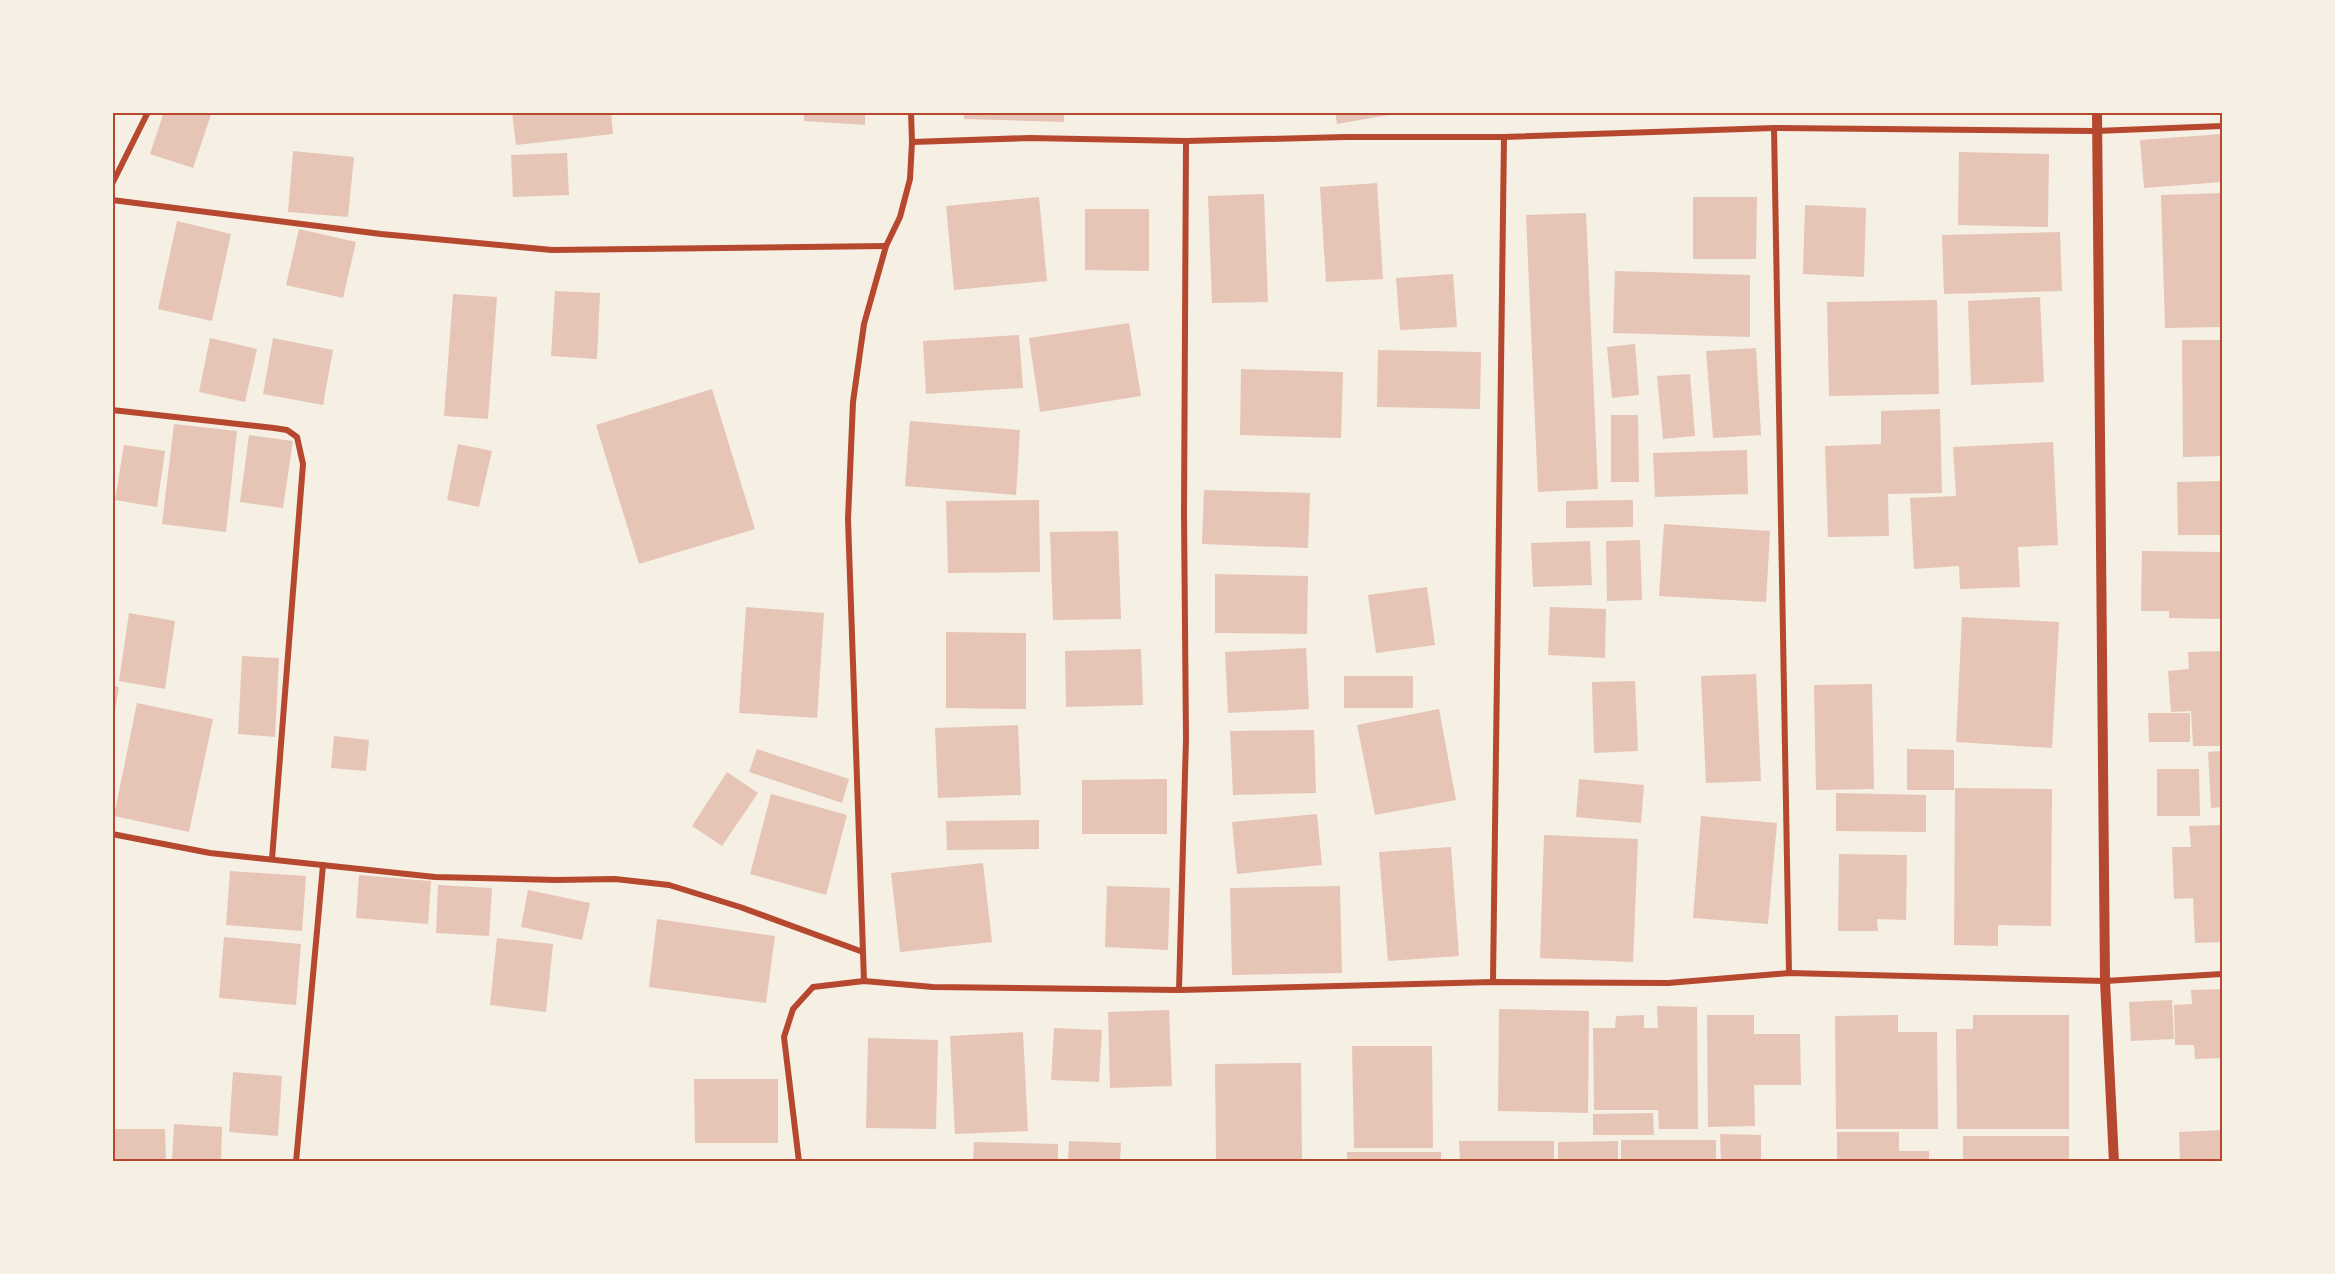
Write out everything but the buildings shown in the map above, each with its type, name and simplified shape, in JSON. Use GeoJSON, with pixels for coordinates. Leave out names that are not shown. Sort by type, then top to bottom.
{"type":"FeatureCollection","features":[{"type":"Feature","properties":{"kind":"street"},"geometry":{"type":"LineString","coordinates":[[112,184],[148,112]]}},
{"type":"Feature","properties":{"kind":"street"},"geometry":{"type":"LineString","coordinates":[[864,981],[848,519],[853,402],[864,324],[886,246],[900,217],[910,179],[911,112]]}},
{"type":"Feature","properties":{"kind":"street"},"geometry":{"type":"LineString","coordinates":[[2097,112],[2105,981],[2114,1161]]}},
{"type":"Feature","properties":{"kind":"street"},"geometry":{"type":"LineString","coordinates":[[912,142],[1029,138],[1186,141],[1345,136],[1504,137],[1774,128],[2096,131],[2223,126]]}},
{"type":"Feature","properties":{"kind":"street"},"geometry":{"type":"LineString","coordinates":[[1774,128],[1789,973]]}},
{"type":"Feature","properties":{"kind":"street"},"geometry":{"type":"LineString","coordinates":[[1493,982],[1504,137]]}},
{"type":"Feature","properties":{"kind":"street"},"geometry":{"type":"LineString","coordinates":[[1179,990],[1186,739],[1184,513],[1186,141]]}},
{"type":"Feature","properties":{"kind":"street"},"geometry":{"type":"LineString","coordinates":[[112,200],[381,234],[552,250],[886,246]]}},
{"type":"Feature","properties":{"kind":"street"},"geometry":{"type":"LineString","coordinates":[[112,410],[274,428],[287,430],[297,437],[303,464],[272,858]]}},
{"type":"Feature","properties":{"kind":"street"},"geometry":{"type":"LineString","coordinates":[[112,834],[210,853],[435,877],[615,879],[669,885],[740,907],[863,952]]}},
{"type":"Feature","properties":{"kind":"street"},"geometry":{"type":"LineString","coordinates":[[296,1161],[323,865]]}},
{"type":"Feature","properties":{"kind":"street"},"geometry":{"type":"LineString","coordinates":[[799,1161],[783,1037],[793,1009],[813,987],[864,981],[933,987],[1179,990],[1493,982],[1668,983],[1789,973],[2105,981],[2223,974]]}}]}
